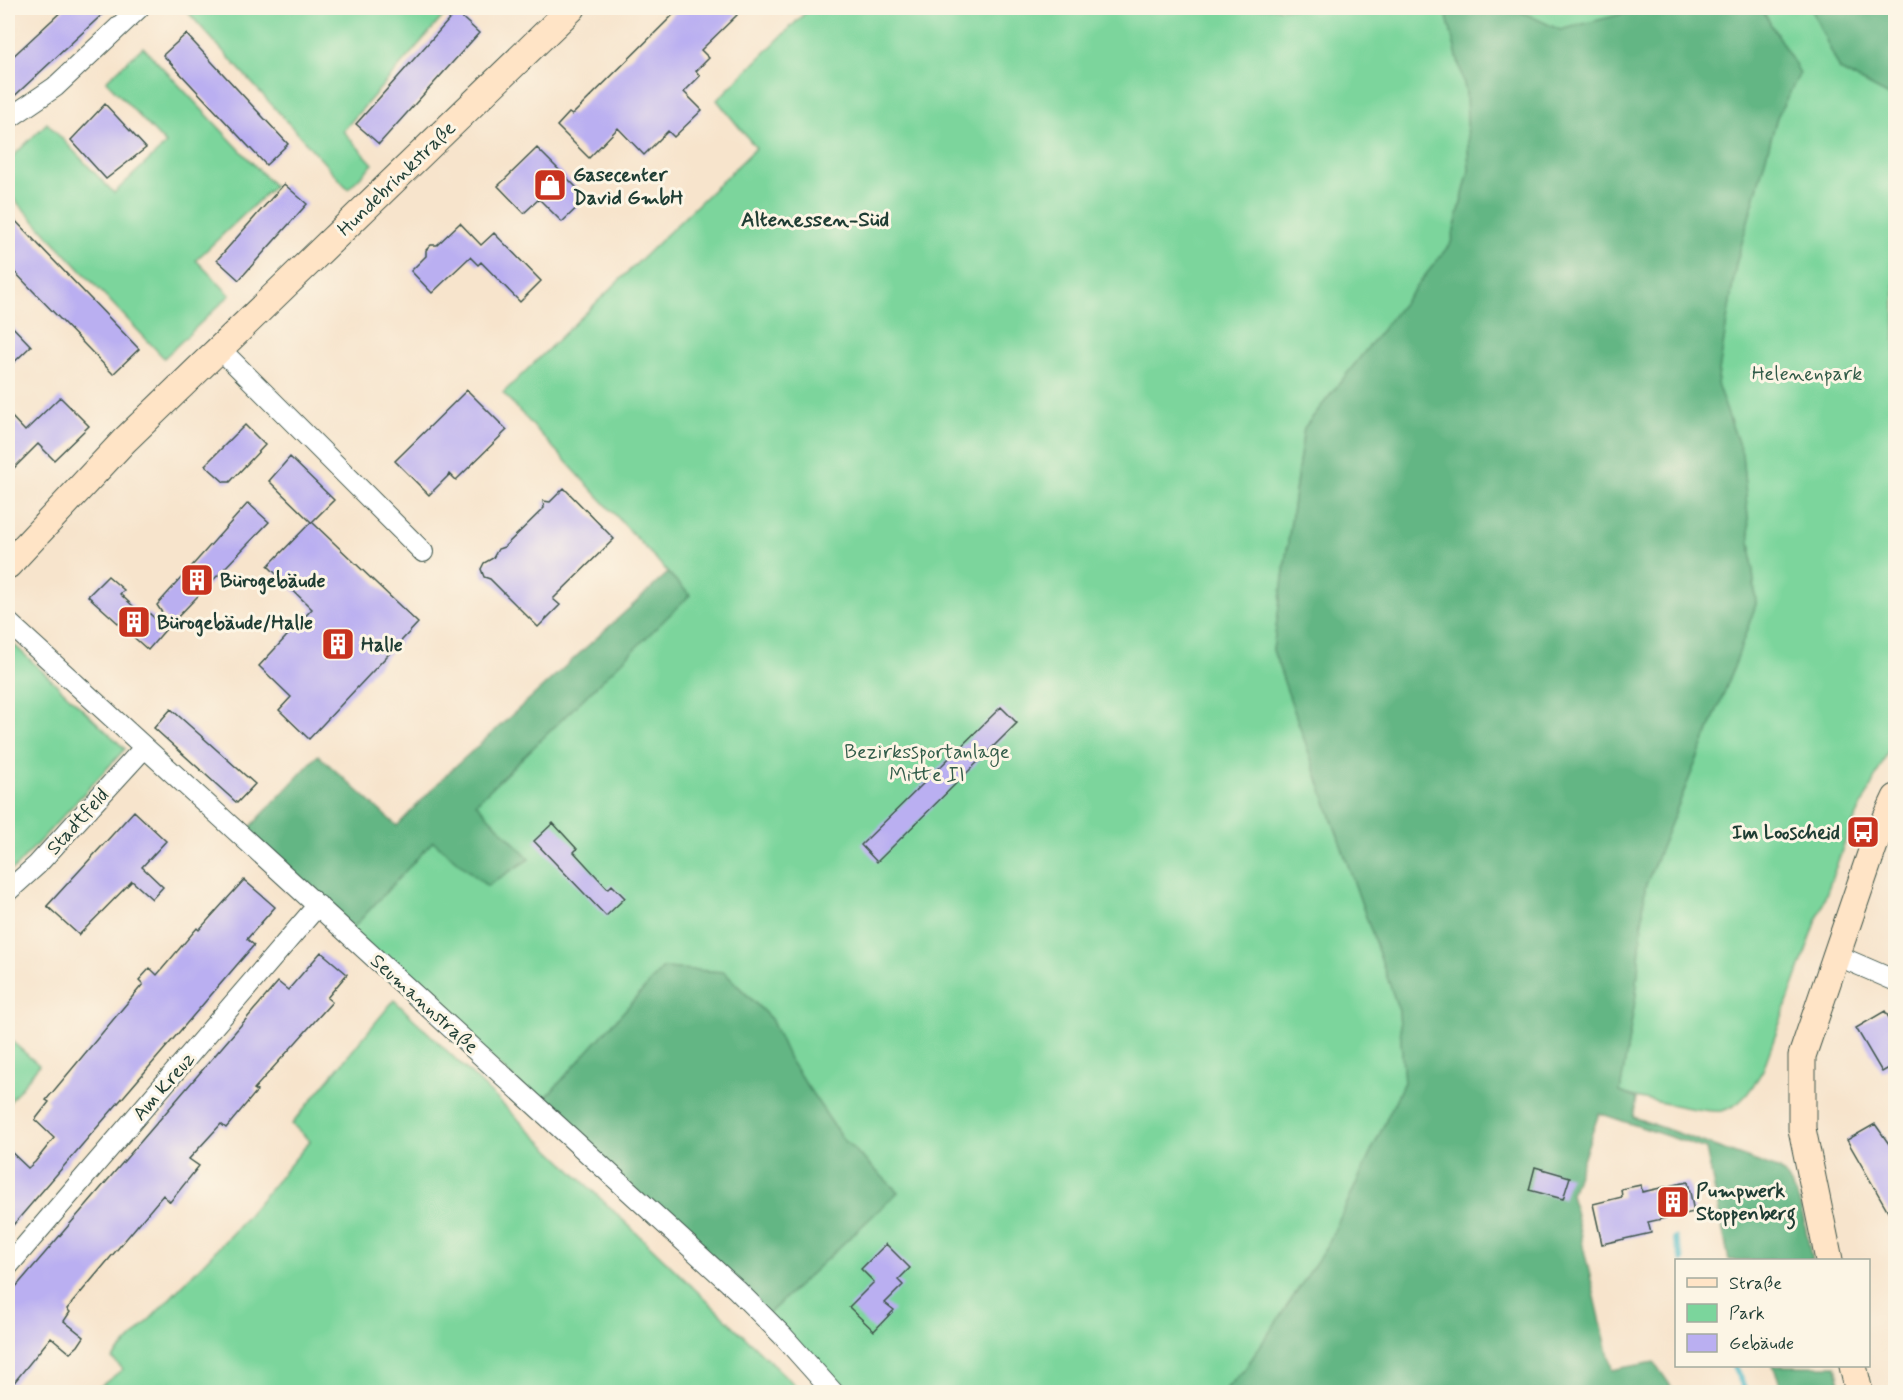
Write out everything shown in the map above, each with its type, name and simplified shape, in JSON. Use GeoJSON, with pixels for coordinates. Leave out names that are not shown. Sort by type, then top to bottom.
{"type":"FeatureCollection","features":[{"type":"Feature","properties":{"kind":"street"},"geometry":{"type":"LineString","coordinates":[[8,119],[55,87],[140,8]]}},
{"type":"Feature","properties":{"kind":"street","name":"Hundebrinkstraße"},"geometry":{"type":"LineString","coordinates":[[8,565],[124,441],[572,8]]}},
{"type":"Feature","properties":{"kind":"street"},"geometry":{"type":"LineString","coordinates":[[219,348],[423,552]]}},
{"type":"Feature","properties":{"kind":"street","name":"Seumannstraße"},"geometry":{"type":"LineString","coordinates":[[8,622],[737,1290],[783,1335],[833,1392]]}},
{"type":"Feature","properties":{"kind":"street","name":"Stadtfeld"},"geometry":{"type":"LineString","coordinates":[[8,891],[37,865],[144,748]]}},
{"type":"Feature","properties":{"kind":"street"},"geometry":{"type":"LineString","coordinates":[[1829,1259],[1806,1160],[1800,1102],[1802,1056],[1874,845],[1896,798]]}},
{"type":"Feature","properties":{"kind":"street","name":"Am Kreuz"},"geometry":{"type":"LineString","coordinates":[[8,1266],[318,905]]}},
{"type":"Feature","properties":{"kind":"street"},"geometry":{"type":"LineString","coordinates":[[1836,955],[1896,981]]}},
{"type":"Feature","properties":{"kind":"street"},"geometry":{"type":"LineString","coordinates":[[1853,1367],[1859,1392]]}},
{"type":"Feature","properties":{"kind":"green space"},"geometry":{"type":"Polygon","coordinates":[[[184,8],[441,8],[446,13],[343,131],[373,164],[348,189],[184,8]]]}},
{"type":"Feature","properties":{"kind":"green space","name":"Bezirkssportanlage Mitte II"},"geometry":{"type":"Polygon","coordinates":[[[810,8],[1445,8],[1466,92],[1469,171],[1451,243],[1304,428],[1273,650],[1399,1011],[1404,1082],[1327,1246],[1245,1369],[1223,1392],[837,1392],[768,1314],[898,1192],[842,1138],[789,1059],[771,1019],[724,972],[663,968],[541,1103],[350,931],[433,841],[487,886],[529,859],[476,803],[689,595],[503,393],[756,148],[717,100],[810,8]]]}},
{"type":"Feature","properties":{"kind":"green space"},"geometry":{"type":"Polygon","coordinates":[[[1445,8],[1513,8],[1560,30],[1646,8],[1761,8],[1800,73],[1777,117],[1736,264],[1717,384],[1742,454],[1756,604],[1730,678],[1645,887],[1636,995],[1620,1092],[1637,1099],[1633,1117],[1780,1170],[1794,1189],[1798,1200],[1812,1259],[1729,1259],[1706,1149],[1599,1113],[1571,1194],[1612,1370],[1654,1362],[1675,1392],[1223,1392],[1245,1369],[1327,1246],[1404,1082],[1399,1011],[1273,650],[1304,428],[1451,243],[1469,171],[1466,92],[1445,8]]]}},
{"type":"Feature","properties":{"kind":"green space"},"geometry":{"type":"Polygon","coordinates":[[[1513,8],[1646,8],[1560,30],[1513,8]]]}},
{"type":"Feature","properties":{"kind":"green space","name":"Helenenpark"},"geometry":{"type":"Polygon","coordinates":[[[1761,8],[1811,8],[1840,70],[1895,99],[1895,737],[1847,836],[1763,1070],[1751,1089],[1735,1105],[1721,1111],[1713,1111],[1640,1098],[1620,1092],[1636,995],[1645,887],[1730,678],[1756,604],[1742,454],[1717,384],[1736,264],[1777,117],[1799,73],[1761,8]]]}},
{"type":"Feature","properties":{"kind":"green space"},"geometry":{"type":"Polygon","coordinates":[[[1811,8],[1895,8],[1895,99],[1840,70],[1811,8]]]}},
{"type":"Feature","properties":{"kind":"green space"},"geometry":{"type":"Polygon","coordinates":[[[143,47],[274,186],[196,260],[230,295],[164,358],[8,193],[8,161],[47,123],[114,193],[166,144],[106,81],[143,47]]]}},
{"type":"Feature","properties":{"kind":"green space"},"geometry":{"type":"Polygon","coordinates":[[[668,573],[690,595],[476,803],[529,859],[487,886],[433,841],[350,931],[244,834],[318,755],[397,826],[447,774],[668,573]]]}},
{"type":"Feature","properties":{"kind":"green space"},"geometry":{"type":"Polygon","coordinates":[[[8,639],[125,749],[15,868],[8,872],[8,639]]]}},
{"type":"Feature","properties":{"kind":"green space"},"geometry":{"type":"Polygon","coordinates":[[[663,968],[724,972],[771,1019],[789,1059],[842,1138],[898,1192],[768,1314],[541,1103],[663,968]]]}},
{"type":"Feature","properties":{"kind":"green space"},"geometry":{"type":"Polygon","coordinates":[[[394,1000],[802,1392],[93,1392],[123,1369],[112,1359],[238,1227],[310,1141],[292,1124],[394,1000]]]}},
{"type":"Feature","properties":{"kind":"green space"},"geometry":{"type":"Polygon","coordinates":[[[8,1038],[39,1065],[8,1104],[8,1038]]]}},
{"type":"Feature","properties":{"kind":"green space"},"geometry":{"type":"Polygon","coordinates":[[[1773,1367],[1836,1367],[1842,1392],[1784,1392],[1773,1367]]]}},
{"type":"Feature","properties":{"kind":"building"},"geometry":{"type":"Polygon","coordinates":[[[65,8],[109,8],[8,102],[8,61],[65,8]]]}},
{"type":"Feature","properties":{"kind":"building"},"geometry":{"type":"Polygon","coordinates":[[[680,8],[729,8],[737,15],[701,50],[709,58],[696,71],[700,76],[684,92],[702,110],[674,137],[668,131],[644,155],[618,128],[589,158],[557,126],[569,113],[572,115],[680,8]]]}},
{"type":"Feature","properties":{"kind":"building"},"geometry":{"type":"Polygon","coordinates":[[[456,12],[479,33],[379,144],[356,124],[456,12]]]}},
{"type":"Feature","properties":{"kind":"building"},"geometry":{"type":"Polygon","coordinates":[[[186,34],[288,144],[266,165],[163,55],[186,34]]]}},
{"type":"Feature","properties":{"kind":"building"},"geometry":{"type":"Polygon","coordinates":[[[105,104],[146,148],[106,179],[71,140],[105,104]]]}},
{"type":"Feature","properties":{"kind":"building","name":"Gasecenter David GmbH"},"geometry":{"type":"Polygon","coordinates":[[[537,148],[587,198],[562,222],[539,199],[524,213],[498,186],[537,148]]]}},
{"type":"Feature","properties":{"kind":"building"},"geometry":{"type":"Polygon","coordinates":[[[284,184],[307,204],[239,280],[217,260],[284,184]]]}},
{"type":"Feature","properties":{"kind":"building"},"geometry":{"type":"Polygon","coordinates":[[[8,213],[139,349],[113,374],[8,265],[8,213]]]}},
{"type":"Feature","properties":{"kind":"building"},"geometry":{"type":"Polygon","coordinates":[[[460,223],[481,245],[494,233],[541,281],[520,302],[481,262],[478,265],[470,257],[432,293],[411,271],[426,256],[426,250],[431,245],[437,245],[460,223]]]}},
{"type":"Feature","properties":{"kind":"building"},"geometry":{"type":"Polygon","coordinates":[[[8,322],[31,346],[8,368],[8,322]]]}},
{"type":"Feature","properties":{"kind":"building"},"geometry":{"type":"Polygon","coordinates":[[[467,390],[507,430],[456,480],[450,474],[429,495],[395,461],[467,390]]]}},
{"type":"Feature","properties":{"kind":"building"},"geometry":{"type":"Polygon","coordinates":[[[60,397],[89,426],[54,460],[38,444],[8,474],[8,413],[25,431],[60,397]]]}},
{"type":"Feature","properties":{"kind":"building"},"geometry":{"type":"Polygon","coordinates":[[[245,425],[265,445],[230,482],[224,482],[205,465],[245,425]]]}},
{"type":"Feature","properties":{"kind":"building","name":"Halle"},"geometry":{"type":"Polygon","coordinates":[[[290,457],[334,500],[312,522],[418,623],[309,739],[279,710],[291,697],[259,666],[312,609],[268,566],[311,522],[269,481],[290,457]]]}},
{"type":"Feature","properties":{"kind":"building"},"geometry":{"type":"Polygon","coordinates":[[[564,488],[614,539],[553,599],[560,605],[538,627],[490,579],[484,577],[481,569],[484,563],[493,558],[498,549],[504,547],[544,508],[543,501],[550,502],[564,488]]]}},
{"type":"Feature","properties":{"kind":"building","name":"Bürogebäude"},"geometry":{"type":"Polygon","coordinates":[[[248,503],[269,522],[170,625],[157,605],[248,503]]]}},
{"type":"Feature","properties":{"kind":"building","name":"Bürogebäude/Halle"},"geometry":{"type":"Polygon","coordinates":[[[108,576],[124,590],[120,594],[145,617],[149,613],[166,629],[148,650],[88,596],[108,576]]]}},
{"type":"Feature","properties":{"kind":"building"},"geometry":{"type":"Polygon","coordinates":[[[1001,707],[1017,723],[877,862],[861,845],[1001,707]]]}},
{"type":"Feature","properties":{"kind":"building"},"geometry":{"type":"Polygon","coordinates":[[[171,709],[255,784],[237,803],[154,728],[171,709]]]}},
{"type":"Feature","properties":{"kind":"building"},"geometry":{"type":"Polygon","coordinates":[[[134,811],[166,841],[142,867],[163,887],[152,899],[132,881],[79,935],[47,906],[134,811]]]}},
{"type":"Feature","properties":{"kind":"building"},"geometry":{"type":"Polygon","coordinates":[[[553,823],[577,849],[574,852],[608,889],[612,885],[625,898],[606,916],[534,841],[553,823]]]}},
{"type":"Feature","properties":{"kind":"building"},"geometry":{"type":"Polygon","coordinates":[[[244,880],[275,907],[247,939],[254,945],[8,1231],[8,1149],[28,1168],[35,1162],[54,1138],[35,1120],[49,1102],[46,1100],[143,984],[139,980],[150,968],[157,975],[197,928],[199,930],[244,880]]]}},
{"type":"Feature","properties":{"kind":"building"},"geometry":{"type":"Polygon","coordinates":[[[321,952],[347,974],[327,998],[332,1002],[254,1089],[257,1091],[226,1128],[221,1124],[189,1159],[199,1166],[170,1202],[163,1195],[67,1309],[70,1312],[64,1321],[84,1337],[78,1346],[70,1353],[51,1337],[8,1390],[8,1296],[278,982],[288,990],[321,952]]]}},
{"type":"Feature","properties":{"kind":"building"},"geometry":{"type":"Polygon","coordinates":[[[1885,1011],[1896,1030],[1896,1064],[1882,1072],[1856,1028],[1885,1011]]]}},
{"type":"Feature","properties":{"kind":"building"},"geometry":{"type":"Polygon","coordinates":[[[1875,1124],[1896,1154],[1896,1225],[1847,1140],[1875,1124]]]}},
{"type":"Feature","properties":{"kind":"building"},"geometry":{"type":"Polygon","coordinates":[[[1535,1167],[1570,1177],[1563,1199],[1529,1190],[1535,1167]]]}},
{"type":"Feature","properties":{"kind":"building"},"geometry":{"type":"Polygon","coordinates":[[[1688,1182],[1694,1212],[1648,1222],[1651,1233],[1602,1244],[1593,1204],[1622,1197],[1621,1189],[1641,1185],[1642,1192],[1688,1182]]]}},
{"type":"Feature","properties":{"kind":"building"},"geometry":{"type":"Polygon","coordinates":[[[886,1244],[910,1268],[898,1280],[903,1285],[885,1303],[894,1310],[874,1331],[849,1307],[874,1282],[861,1269],[886,1244]]]}},
{"type":"Feature","properties":{"kind":"waterway"},"geometry":{"type":"LineString","coordinates":[[1675,1238],[1682,1259]]}},
{"type":"Feature","properties":{"kind":"waterway"},"geometry":{"type":"LineString","coordinates":[[1734,1367],[1746,1392]]}},
{"type":"Feature","properties":{"kind":"place","name":"Gasecenter David GmbH"},"geometry":{"type":"Point","coordinates":[550,185]}},
{"type":"Feature","properties":{"kind":"place","name":"Bürogebäude"},"geometry":{"type":"Point","coordinates":[197,580]}},
{"type":"Feature","properties":{"kind":"place","name":"Bürogebäude/Halle"},"geometry":{"type":"Point","coordinates":[134,622]}},
{"type":"Feature","properties":{"kind":"place","name":"Halle"},"geometry":{"type":"Point","coordinates":[338,644]}},
{"type":"Feature","properties":{"kind":"place","name":"Im Looscheid"},"geometry":{"type":"Point","coordinates":[1863,832]}},
{"type":"Feature","properties":{"kind":"place","name":"Pumpwerk Stoppenberg"},"geometry":{"type":"Point","coordinates":[1673,1202]}},
{"type":"Feature","properties":{"kind":"district","name":"Altenessen-Süd"},"geometry":{"type":"Point","coordinates":[815,219]}}]}
